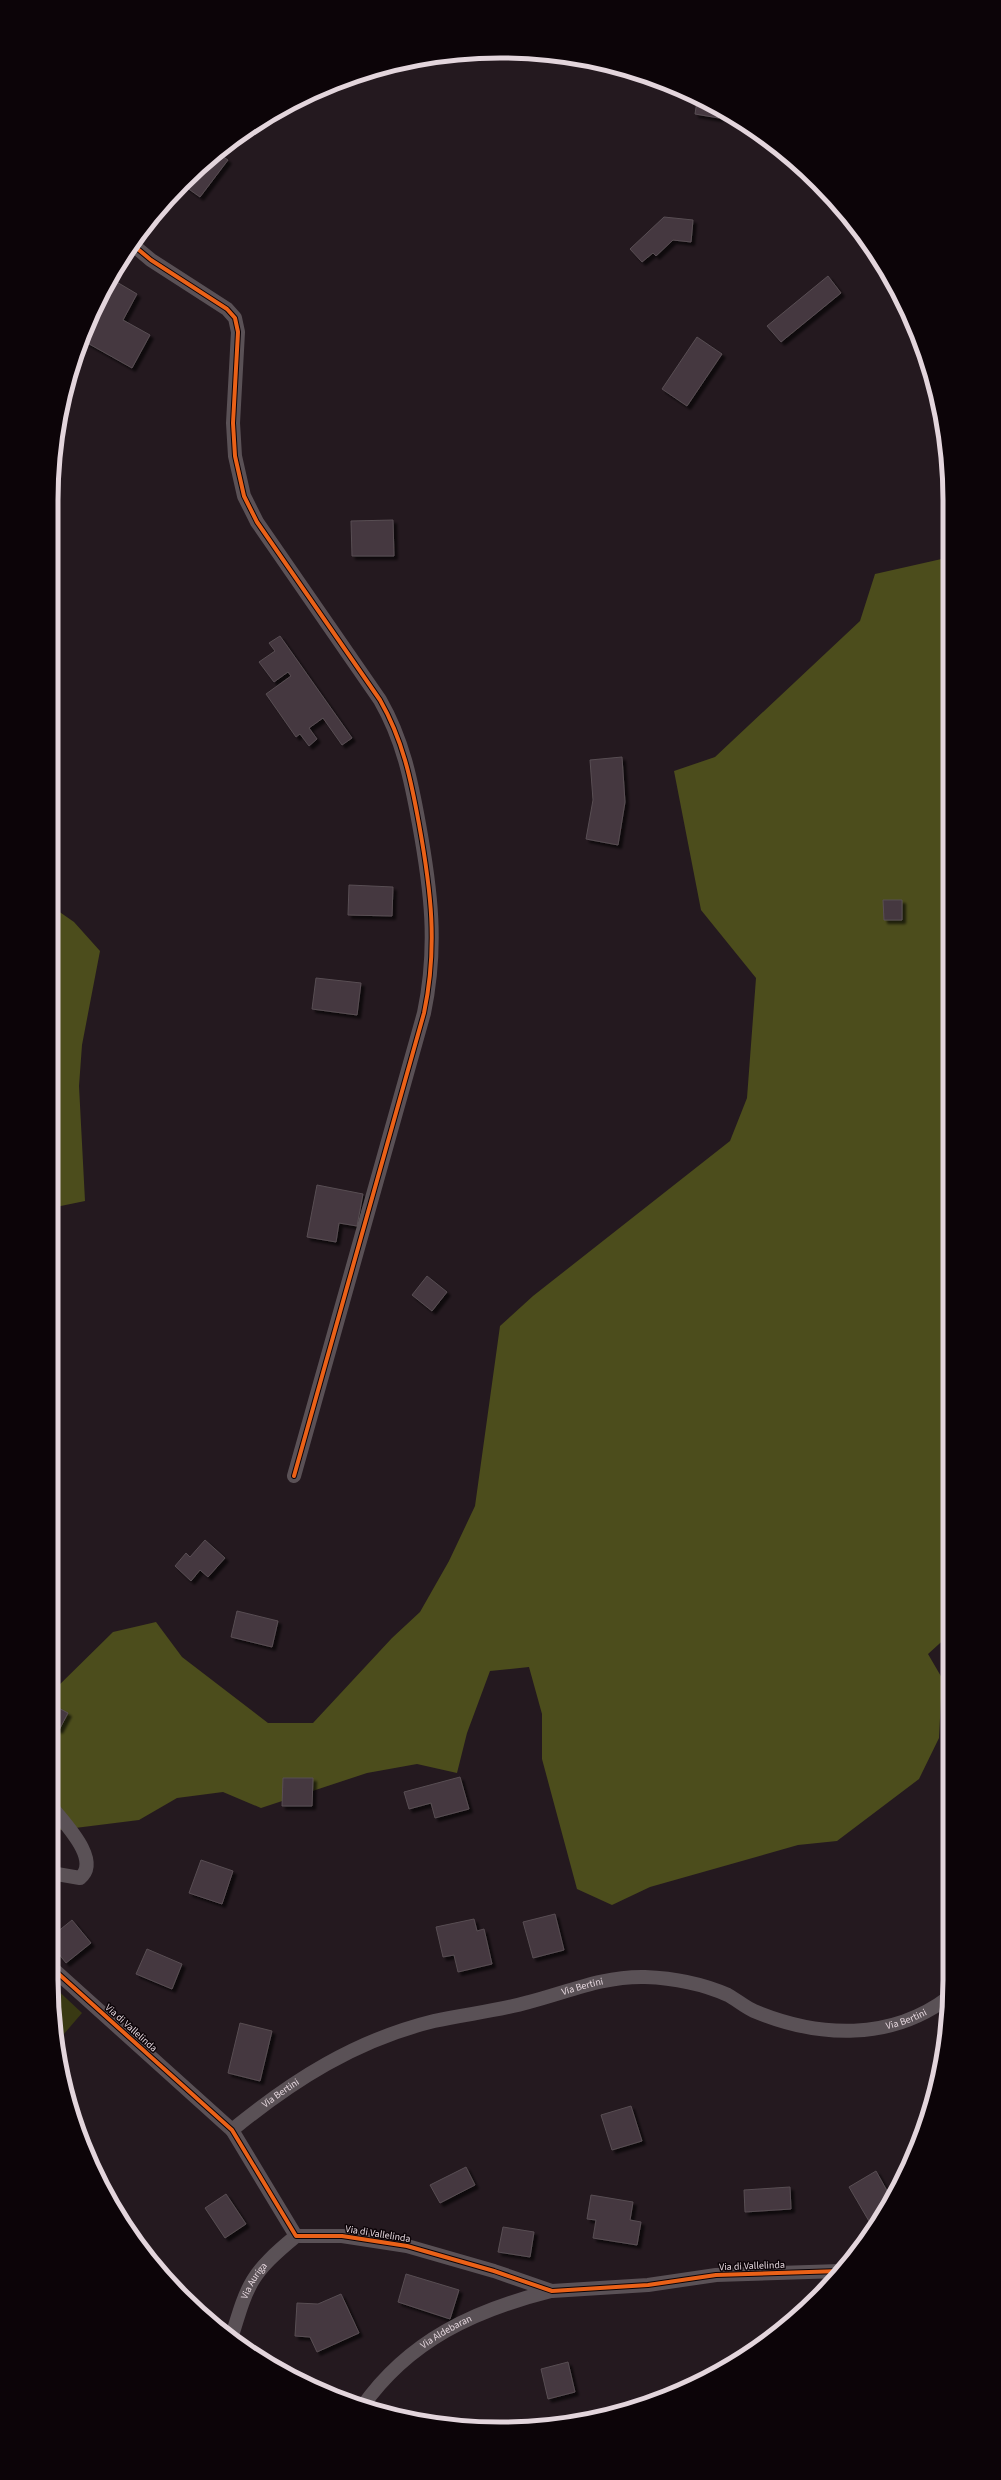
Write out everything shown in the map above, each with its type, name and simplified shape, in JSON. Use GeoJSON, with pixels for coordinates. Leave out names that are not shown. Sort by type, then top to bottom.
{"type":"FeatureCollection","features":[{"type":"Feature","properties":{"kind":"street"},"geometry":{"type":"LineString","coordinates":[[137,249],[151,260],[227,309],[235,318],[238,336],[233,438],[238,475],[244,496],[257,522],[376,694],[395,729],[409,771],[430,887],[432,953],[424,1013],[294,1476]]}},
{"type":"Feature","properties":{"kind":"street"},"geometry":{"type":"LineString","coordinates":[[58,1815],[83,1848],[87,1864],[85,1874],[80,1878],[58,1874]]}},
{"type":"Feature","properties":{"kind":"street","name":"Via di Vallelinda"},"geometry":{"type":"LineString","coordinates":[[58,1973],[232,2130],[296,2236],[342,2236],[407,2246],[494,2271],[552,2291],[648,2285],[716,2275],[833,2271]]}},
{"type":"Feature","properties":{"kind":"street","name":"Via Bertini"},"geometry":{"type":"LineString","coordinates":[[232,2130],[289,2085],[331,2060],[365,2044],[435,2021],[529,2002],[583,1985],[608,1980],[646,1977],[685,1982],[728,1995],[752,2010],[769,2016],[805,2026],[838,2032],[875,2030],[908,2021],[923,2015],[942,2002]]}},
{"type":"Feature","properties":{"kind":"street","name":"Via Auriga"},"geometry":{"type":"LineString","coordinates":[[233,2332],[242,2301],[252,2278],[264,2263],[296,2236]]}},
{"type":"Feature","properties":{"kind":"street","name":"Via Aldebaran"},"geometry":{"type":"LineString","coordinates":[[367,2401],[392,2371],[426,2341],[456,2325],[496,2307],[552,2291]]}},
{"type":"Feature","properties":{"kind":"shaded area"},"geometry":{"type":"Polygon","coordinates":[[[943,559],[943,1640],[928,1654],[942,1678],[939,1738],[919,1779],[837,1841],[798,1845],[650,1887],[612,1905],[577,1889],[542,1759],[542,1714],[529,1667],[490,1671],[467,1733],[457,1773],[417,1764],[367,1773],[261,1808],[223,1792],[177,1798],[139,1820],[58,1830],[58,1686],[113,1632],[156,1622],[182,1657],[268,1723],[313,1723],[392,1638],[420,1612],[449,1561],[475,1506],[500,1326],[533,1296],[730,1141],[747,1098],[756,978],[701,910],[674,771],[715,757],[860,621],[875,574],[943,559]]]}},
{"type":"Feature","properties":{"kind":"shaded area"},"geometry":{"type":"Polygon","coordinates":[[[58,911],[74,922],[100,951],[82,1045],[79,1086],[85,1201],[58,1207],[58,911]]]}},
{"type":"Feature","properties":{"kind":"shaded area"},"geometry":{"type":"Polygon","coordinates":[[[58,1991],[82,2013],[62,2036],[58,1991]]]}},
{"type":"Feature","properties":{"kind":"building"},"geometry":{"type":"Polygon","coordinates":[[[696,104],[719,116],[719,118],[695,114],[696,104]]]}},
{"type":"Feature","properties":{"kind":"building"},"geometry":{"type":"Polygon","coordinates":[[[222,156],[228,160],[200,197],[188,188],[222,156]]]}},
{"type":"Feature","properties":{"kind":"building"},"geometry":{"type":"Polygon","coordinates":[[[664,217],[693,220],[691,242],[673,240],[656,256],[653,253],[642,262],[630,249],[664,217]]]}},
{"type":"Feature","properties":{"kind":"building"},"geometry":{"type":"Polygon","coordinates":[[[828,276],[841,293],[781,342],[767,326],[828,276]]]}},
{"type":"Feature","properties":{"kind":"building"},"geometry":{"type":"Polygon","coordinates":[[[116,281],[137,294],[123,320],[150,335],[132,368],[87,343],[116,281]]]}},
{"type":"Feature","properties":{"kind":"building"},"geometry":{"type":"Polygon","coordinates":[[[697,337],[722,354],[687,406],[662,389],[697,337]]]}},
{"type":"Feature","properties":{"kind":"building"},"geometry":{"type":"Polygon","coordinates":[[[393,520],[394,556],[352,556],[351,521],[393,520]]]}},
{"type":"Feature","properties":{"kind":"building"},"geometry":{"type":"Polygon","coordinates":[[[280,636],[352,738],[342,745],[323,718],[309,728],[317,739],[309,746],[300,734],[296,737],[266,694],[291,676],[288,672],[274,682],[259,662],[275,651],[269,643],[280,636]]]}},
{"type":"Feature","properties":{"kind":"building"},"geometry":{"type":"Polygon","coordinates":[[[622,757],[625,802],[618,845],[586,839],[593,800],[590,760],[622,757]]]}},
{"type":"Feature","properties":{"kind":"building"},"geometry":{"type":"Polygon","coordinates":[[[349,885],[393,887],[392,916],[348,915],[349,885]]]}},
{"type":"Feature","properties":{"kind":"building"},"geometry":{"type":"Polygon","coordinates":[[[883,900],[902,900],[902,920],[884,920],[883,900]]]}},
{"type":"Feature","properties":{"kind":"building"},"geometry":{"type":"Polygon","coordinates":[[[316,978],[361,983],[357,1015],[312,1009],[316,978]]]}},
{"type":"Feature","properties":{"kind":"building"},"geometry":{"type":"Polygon","coordinates":[[[317,1185],[363,1194],[357,1226],[339,1223],[336,1242],[307,1237],[317,1185]]]}},
{"type":"Feature","properties":{"kind":"building"},"geometry":{"type":"Polygon","coordinates":[[[427,1276],[447,1292],[432,1311],[412,1295],[427,1276]]]}},
{"type":"Feature","properties":{"kind":"building"},"geometry":{"type":"Polygon","coordinates":[[[205,1540],[225,1558],[208,1577],[200,1570],[191,1581],[175,1566],[186,1553],[190,1557],[205,1540]]]}},
{"type":"Feature","properties":{"kind":"building"},"geometry":{"type":"Polygon","coordinates":[[[237,1611],[278,1621],[272,1647],[231,1637],[237,1611]]]}},
{"type":"Feature","properties":{"kind":"building"},"geometry":{"type":"Polygon","coordinates":[[[58,1708],[68,1713],[58,1730],[58,1708]]]}},
{"type":"Feature","properties":{"kind":"building"},"geometry":{"type":"Polygon","coordinates":[[[460,1777],[469,1809],[435,1818],[431,1803],[409,1809],[404,1792],[460,1777]]]}},
{"type":"Feature","properties":{"kind":"building"},"geometry":{"type":"Polygon","coordinates":[[[283,1778],[313,1778],[312,1806],[282,1806],[283,1778]]]}},
{"type":"Feature","properties":{"kind":"building"},"geometry":{"type":"Polygon","coordinates":[[[201,1860],[233,1871],[222,1904],[189,1893],[201,1860]]]}},
{"type":"Feature","properties":{"kind":"building"},"geometry":{"type":"Polygon","coordinates":[[[555,1914],[564,1950],[533,1958],[523,1922],[555,1914]]]}},
{"type":"Feature","properties":{"kind":"building"},"geometry":{"type":"Polygon","coordinates":[[[474,1919],[477,1931],[484,1929],[492,1964],[458,1972],[454,1955],[443,1957],[436,1927],[474,1919]]]}},
{"type":"Feature","properties":{"kind":"building"},"geometry":{"type":"Polygon","coordinates":[[[72,1920],[91,1943],[66,1963],[58,1953],[58,1931],[72,1920]]]}},
{"type":"Feature","properties":{"kind":"building"},"geometry":{"type":"Polygon","coordinates":[[[147,1949],[182,1964],[172,1989],[136,1974],[147,1949]]]}},
{"type":"Feature","properties":{"kind":"building"},"geometry":{"type":"Polygon","coordinates":[[[240,2023],[272,2031],[260,2081],[228,2073],[240,2023]]]}},
{"type":"Feature","properties":{"kind":"building"},"geometry":{"type":"Polygon","coordinates":[[[631,2106],[642,2141],[612,2150],[601,2115],[631,2106]]]}},
{"type":"Feature","properties":{"kind":"building"},"geometry":{"type":"Polygon","coordinates":[[[466,2167],[475,2185],[440,2203],[430,2185],[466,2167]]]}},
{"type":"Feature","properties":{"kind":"building"},"geometry":{"type":"Polygon","coordinates":[[[876,2171],[888,2193],[870,2222],[849,2187],[876,2171]]]}},
{"type":"Feature","properties":{"kind":"building"},"geometry":{"type":"Polygon","coordinates":[[[790,2187],[791,2209],[745,2212],[744,2190],[790,2187]]]}},
{"type":"Feature","properties":{"kind":"building"},"geometry":{"type":"Polygon","coordinates":[[[226,2194],[246,2224],[225,2238],[205,2208],[226,2194]]]}},
{"type":"Feature","properties":{"kind":"building"},"geometry":{"type":"Polygon","coordinates":[[[591,2195],[633,2202],[630,2220],[641,2222],[637,2245],[593,2238],[596,2220],[587,2219],[591,2195]]]}},
{"type":"Feature","properties":{"kind":"building"},"geometry":{"type":"Polygon","coordinates":[[[503,2227],[534,2232],[530,2257],[498,2252],[503,2227]]]}},
{"type":"Feature","properties":{"kind":"building"},"geometry":{"type":"Polygon","coordinates":[[[406,2274],[459,2290],[450,2319],[398,2302],[406,2274]]]}},
{"type":"Feature","properties":{"kind":"building"},"geometry":{"type":"Polygon","coordinates":[[[341,2294],[359,2333],[317,2352],[310,2337],[295,2336],[297,2303],[318,2304],[341,2294]]]}},
{"type":"Feature","properties":{"kind":"building"},"geometry":{"type":"Polygon","coordinates":[[[568,2362],[575,2392],[548,2399],[541,2369],[568,2362]]]}},
{"type":"Feature","properties":{"kind":"cycle path"},"geometry":{"type":"LineString","coordinates":[[137,249],[151,260],[227,309],[235,318],[238,332],[233,423],[235,456],[244,496],[257,522],[380,700],[395,730],[405,760],[413,792],[430,895],[432,941],[431,964],[424,1013],[294,1476]]}},
{"type":"Feature","properties":{"kind":"cycle path"},"geometry":{"type":"LineString","coordinates":[[58,1973],[232,2130],[296,2236],[342,2236],[407,2246],[494,2271],[552,2291],[648,2285],[716,2275],[833,2271]]}}]}
